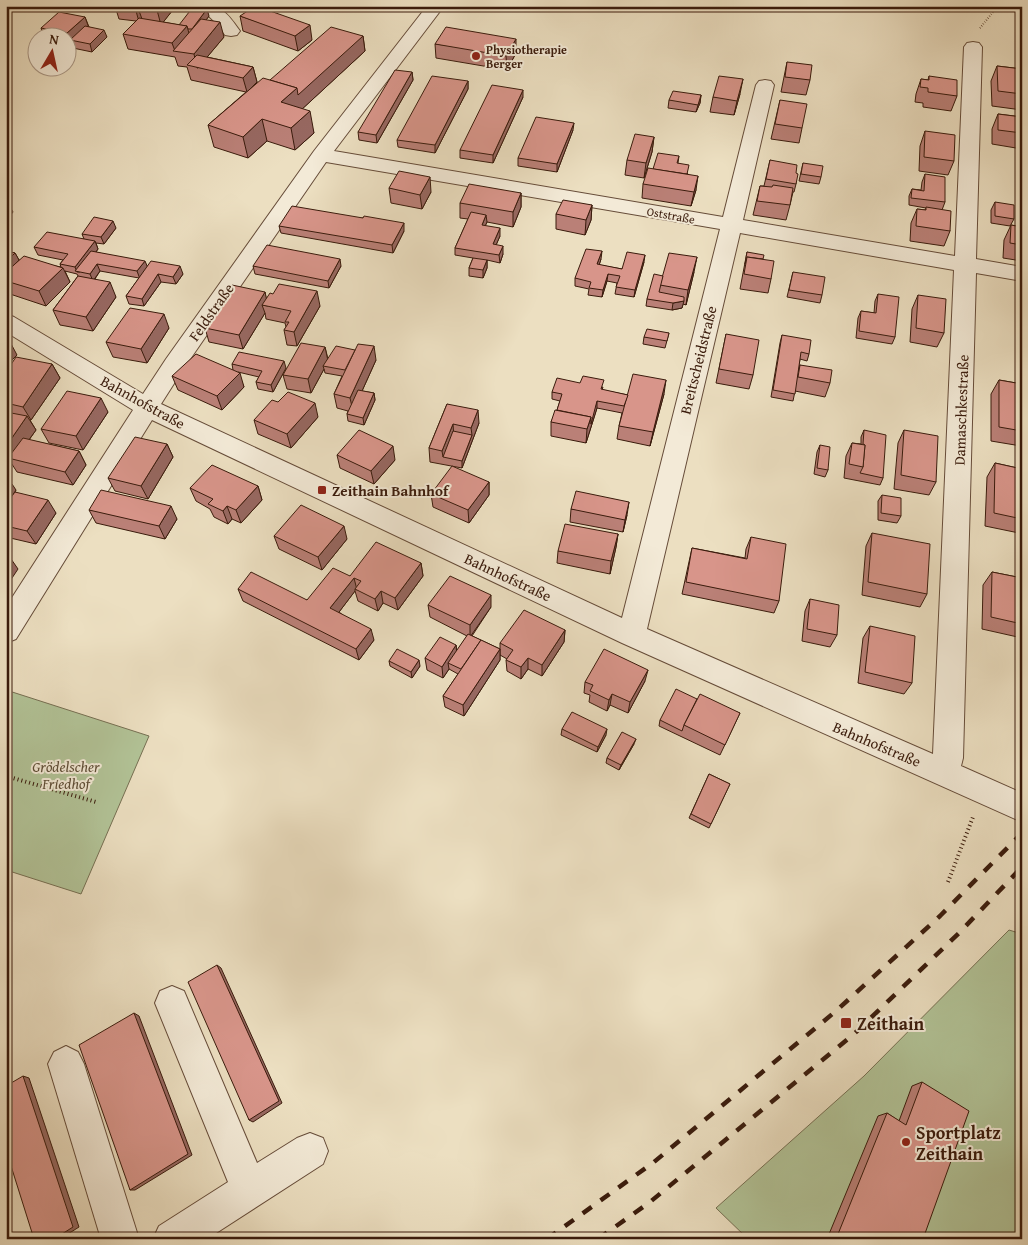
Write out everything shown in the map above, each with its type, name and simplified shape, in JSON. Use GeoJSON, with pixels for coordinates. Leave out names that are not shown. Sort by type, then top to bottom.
{"type":"FeatureCollection","features":[{"type":"Feature","properties":{"kind":"street"},"geometry":{"type":"LineString","coordinates":[[206,6],[223,20],[231,31]]}},
{"type":"Feature","properties":{"kind":"street","name":"Feldstraße"},"geometry":{"type":"LineString","coordinates":[[6,631],[146,407],[321,155],[436,6]]}},
{"type":"Feature","properties":{"kind":"street","name":"Damaschkestraße"},"geometry":{"type":"LineString","coordinates":[[944,773],[948,758],[967,265],[973,47]]}},
{"type":"Feature","properties":{"kind":"street","name":"Breitscheidstraße"},"geometry":{"type":"LineString","coordinates":[[632,635],[765,85]]}},
{"type":"Feature","properties":{"kind":"street","name":"Oststraße"},"geometry":{"type":"LineString","coordinates":[[321,155],[1022,274]]}},
{"type":"Feature","properties":{"kind":"street","name":"Bahnhofstraße"},"geometry":{"type":"LineString","coordinates":[[6,322],[146,407],[632,635],[1022,808]]}},
{"type":"Feature","properties":{"kind":"street"},"geometry":{"type":"LineString","coordinates":[[172,1003],[249,1188]]}},
{"type":"Feature","properties":{"kind":"street"},"geometry":{"type":"LineString","coordinates":[[66,1064],[120,1239]]}},
{"type":"Feature","properties":{"kind":"street"},"geometry":{"type":"LineString","coordinates":[[172,1239],[249,1188],[310,1151]]}},
{"type":"Feature","properties":{"kind":"path"},"geometry":{"type":"LineString","coordinates":[[973,47],[977,32],[998,6]]}},
{"type":"Feature","properties":{"kind":"path"},"geometry":{"type":"LineString","coordinates":[[6,776],[96,802]]}},
{"type":"Feature","properties":{"kind":"path"},"geometry":{"type":"LineString","coordinates":[[948,882],[984,790]]}},
{"type":"Feature","properties":{"kind":"green space","name":"Grödelscher Friedhof"},"geometry":{"type":"Polygon","coordinates":[[[6,690],[149,736],[81,894],[6,870],[6,690]]]}},
{"type":"Feature","properties":{"kind":"green space","name":"Sportplatz Zeithain"},"geometry":{"type":"Polygon","coordinates":[[[1009,930],[1022,934],[1022,1239],[748,1239],[716,1208],[864,1076],[1009,930]]]}},
{"type":"Feature","properties":{"kind":"building"},"geometry":{"type":"Polygon","coordinates":[[[139,6],[160,6],[157,10],[138,8],[139,6]]]}},
{"type":"Feature","properties":{"kind":"building"},"geometry":{"type":"Polygon","coordinates":[[[255,6],[310,25],[295,36],[240,16],[255,6]]]}},
{"type":"Feature","properties":{"kind":"building"},"geometry":{"type":"Polygon","coordinates":[[[193,7],[207,9],[192,29],[179,25],[193,7]]]}},
{"type":"Feature","properties":{"kind":"building"},"geometry":{"type":"Polygon","coordinates":[[[59,12],[85,17],[73,28],[41,28],[59,12]]]}},
{"type":"Feature","properties":{"kind":"building"},"geometry":{"type":"Polygon","coordinates":[[[139,18],[187,26],[172,43],[123,34],[139,18]]]}},
{"type":"Feature","properties":{"kind":"building"},"geometry":{"type":"Polygon","coordinates":[[[201,19],[220,22],[194,54],[173,51],[201,19]]]}},
{"type":"Feature","properties":{"kind":"building"},"geometry":{"type":"Polygon","coordinates":[[[85,26],[104,30],[90,44],[78,42],[78,33],[85,26]]]}},
{"type":"Feature","properties":{"kind":"building"},"geometry":{"type":"Polygon","coordinates":[[[331,27],[363,36],[298,95],[297,88],[270,80],[331,27]]]}},
{"type":"Feature","properties":{"kind":"building"},"geometry":{"type":"Polygon","coordinates":[[[446,27],[516,39],[506,56],[435,44],[446,27]]]}},
{"type":"Feature","properties":{"kind":"building"},"geometry":{"type":"Polygon","coordinates":[[[197,55],[253,67],[243,78],[187,65],[197,55]]]}},
{"type":"Feature","properties":{"kind":"building"},"geometry":{"type":"Polygon","coordinates":[[[787,62],[812,65],[810,80],[785,77],[787,62]]]}},
{"type":"Feature","properties":{"kind":"building"},"geometry":{"type":"Polygon","coordinates":[[[997,66],[1022,69],[1022,94],[998,91],[997,66]]]}},
{"type":"Feature","properties":{"kind":"building"},"geometry":{"type":"Polygon","coordinates":[[[395,70],[412,72],[376,135],[358,132],[395,70]]]}},
{"type":"Feature","properties":{"kind":"building"},"geometry":{"type":"Polygon","coordinates":[[[432,76],[468,81],[435,145],[397,140],[432,76]]]}},
{"type":"Feature","properties":{"kind":"building"},"geometry":{"type":"Polygon","coordinates":[[[719,76],[743,79],[737,101],[713,97],[719,76]]]}},
{"type":"Feature","properties":{"kind":"building"},"geometry":{"type":"Polygon","coordinates":[[[929,76],[957,80],[957,96],[928,92],[928,88],[920,87],[921,79],[929,80],[929,76]]]}},
{"type":"Feature","properties":{"kind":"building"},"geometry":{"type":"Polygon","coordinates":[[[263,78],[297,88],[281,102],[310,111],[291,128],[262,119],[243,137],[208,125],[263,78]]]}},
{"type":"Feature","properties":{"kind":"building"},"geometry":{"type":"Polygon","coordinates":[[[492,85],[523,90],[493,155],[460,150],[492,85]]]}},
{"type":"Feature","properties":{"kind":"building"},"geometry":{"type":"Polygon","coordinates":[[[673,91],[701,95],[698,105],[669,100],[673,91]]]}},
{"type":"Feature","properties":{"kind":"building"},"geometry":{"type":"Polygon","coordinates":[[[780,100],[807,104],[802,128],[775,124],[780,100]]]}},
{"type":"Feature","properties":{"kind":"building"},"geometry":{"type":"Polygon","coordinates":[[[998,114],[1022,117],[1022,133],[998,130],[998,114]]]}},
{"type":"Feature","properties":{"kind":"building"},"geometry":{"type":"Polygon","coordinates":[[[536,117],[574,123],[557,164],[518,158],[536,117]]]}},
{"type":"Feature","properties":{"kind":"building"},"geometry":{"type":"Polygon","coordinates":[[[925,131],[955,135],[954,161],[924,157],[925,131]]]}},
{"type":"Feature","properties":{"kind":"building"},"geometry":{"type":"Polygon","coordinates":[[[635,134],[654,137],[646,163],[627,160],[635,134]]]}},
{"type":"Feature","properties":{"kind":"building"},"geometry":{"type":"Polygon","coordinates":[[[658,153],[679,156],[677,163],[689,165],[687,174],[653,169],[658,153]]]}},
{"type":"Feature","properties":{"kind":"building"},"geometry":{"type":"Polygon","coordinates":[[[770,160],[797,165],[796,184],[766,179],[770,160]]]}},
{"type":"Feature","properties":{"kind":"building"},"geometry":{"type":"Polygon","coordinates":[[[803,163],[823,166],[821,177],[801,174],[803,163]]]}},
{"type":"Feature","properties":{"kind":"building"},"geometry":{"type":"Polygon","coordinates":[[[648,168],[698,176],[694,192],[643,184],[648,168]]]}},
{"type":"Feature","properties":{"kind":"building"},"geometry":{"type":"Polygon","coordinates":[[[399,171],[430,177],[420,195],[389,188],[399,171]]]}},
{"type":"Feature","properties":{"kind":"building"},"geometry":{"type":"Polygon","coordinates":[[[925,174],[945,177],[945,202],[911,198],[912,189],[924,191],[925,174]]]}},
{"type":"Feature","properties":{"kind":"building"},"geometry":{"type":"Polygon","coordinates":[[[469,184],[521,193],[513,212],[460,203],[469,184]]]}},
{"type":"Feature","properties":{"kind":"building"},"geometry":{"type":"Polygon","coordinates":[[[773,185],[793,188],[790,205],[757,201],[760,186],[772,187],[773,185]]]}},
{"type":"Feature","properties":{"kind":"building"},"geometry":{"type":"Polygon","coordinates":[[[563,200],[592,205],[586,220],[556,214],[563,200]]]}},
{"type":"Feature","properties":{"kind":"building"},"geometry":{"type":"Polygon","coordinates":[[[995,202],[1014,205],[1014,219],[995,216],[995,202]]]}},
{"type":"Feature","properties":{"kind":"building"},"geometry":{"type":"Polygon","coordinates":[[[292,206],[404,223],[392,245],[279,226],[292,206]]]}},
{"type":"Feature","properties":{"kind":"building"},"geometry":{"type":"Polygon","coordinates":[[[926,207],[951,211],[950,231],[916,226],[917,209],[926,210],[926,207]]]}},
{"type":"Feature","properties":{"kind":"building"},"geometry":{"type":"Polygon","coordinates":[[[471,212],[486,215],[482,225],[500,228],[493,244],[503,246],[499,255],[455,248],[471,212]]]}},
{"type":"Feature","properties":{"kind":"building"},"geometry":{"type":"Polygon","coordinates":[[[94,217],[113,221],[101,237],[82,234],[94,217]]]}},
{"type":"Feature","properties":{"kind":"building"},"geometry":{"type":"Polygon","coordinates":[[[1011,225],[1022,227],[1022,245],[1010,243],[1011,225]]]}},
{"type":"Feature","properties":{"kind":"building"},"geometry":{"type":"Polygon","coordinates":[[[47,232],[95,241],[75,267],[60,264],[68,254],[34,247],[47,232]]]}},
{"type":"Feature","properties":{"kind":"building"},"geometry":{"type":"Polygon","coordinates":[[[267,245],[340,259],[328,281],[253,266],[267,245]]]}},
{"type":"Feature","properties":{"kind":"building"},"geometry":{"type":"Polygon","coordinates":[[[586,249],[602,251],[597,264],[622,269],[627,252],[645,255],[635,290],[616,287],[620,276],[608,274],[603,290],[589,288],[591,282],[575,278],[586,249]]]}},
{"type":"Feature","properties":{"kind":"building"},"geometry":{"type":"Polygon","coordinates":[[[6,251],[15,253],[6,262],[6,251]]]}},
{"type":"Feature","properties":{"kind":"building"},"geometry":{"type":"Polygon","coordinates":[[[91,251],[145,261],[137,271],[97,264],[90,274],[75,271],[91,251]]]}},
{"type":"Feature","properties":{"kind":"building"},"geometry":{"type":"Polygon","coordinates":[[[747,252],[764,255],[763,259],[747,257],[745,264],[747,252]]]}},
{"type":"Feature","properties":{"kind":"building"},"geometry":{"type":"Polygon","coordinates":[[[669,253],[697,257],[688,290],[660,285],[669,253]]]}},
{"type":"Feature","properties":{"kind":"building"},"geometry":{"type":"Polygon","coordinates":[[[24,256],[63,268],[39,291],[6,281],[6,272],[24,256]]]}},
{"type":"Feature","properties":{"kind":"building"},"geometry":{"type":"Polygon","coordinates":[[[747,257],[774,261],[771,279],[744,274],[747,257]]]}},
{"type":"Feature","properties":{"kind":"building"},"geometry":{"type":"Polygon","coordinates":[[[473,258],[487,260],[483,270],[469,268],[473,258]]]}},
{"type":"Feature","properties":{"kind":"building"},"geometry":{"type":"Polygon","coordinates":[[[151,261],[180,266],[173,277],[158,274],[142,299],[126,296],[151,261]]]}},
{"type":"Feature","properties":{"kind":"building"},"geometry":{"type":"Polygon","coordinates":[[[793,272],[825,277],[822,295],[789,290],[793,272]]]}},
{"type":"Feature","properties":{"kind":"building"},"geometry":{"type":"Polygon","coordinates":[[[654,274],[663,276],[659,292],[684,297],[684,301],[673,303],[647,299],[654,274]]]}},
{"type":"Feature","properties":{"kind":"building"},"geometry":{"type":"Polygon","coordinates":[[[78,276],[110,282],[86,317],[53,310],[78,276]]]}},
{"type":"Feature","properties":{"kind":"building"},"geometry":{"type":"Polygon","coordinates":[[[279,284],[317,291],[294,332],[284,330],[289,322],[285,322],[291,311],[262,305],[270,293],[273,294],[279,284]]]}},
{"type":"Feature","properties":{"kind":"building"},"geometry":{"type":"Polygon","coordinates":[[[232,285],[265,292],[239,335],[205,328],[232,285]]]}},
{"type":"Feature","properties":{"kind":"building"},"geometry":{"type":"Polygon","coordinates":[[[878,294],[899,297],[895,337],[859,331],[861,311],[876,313],[878,294]]]}},
{"type":"Feature","properties":{"kind":"building"},"geometry":{"type":"Polygon","coordinates":[[[918,295],[946,299],[944,333],[916,328],[918,295]]]}},
{"type":"Feature","properties":{"kind":"building"},"geometry":{"type":"Polygon","coordinates":[[[130,308],[164,314],[141,349],[106,342],[130,308]]]}},
{"type":"Feature","properties":{"kind":"building"},"geometry":{"type":"Polygon","coordinates":[[[647,329],[669,333],[667,341],[644,337],[647,329]]]}},
{"type":"Feature","properties":{"kind":"building"},"geometry":{"type":"Polygon","coordinates":[[[726,334],[759,340],[753,375],[719,369],[726,334]]]}},
{"type":"Feature","properties":{"kind":"building"},"geometry":{"type":"Polygon","coordinates":[[[782,335],[811,340],[809,354],[801,352],[795,394],[773,390],[782,335]]]}},
{"type":"Feature","properties":{"kind":"building"},"geometry":{"type":"Polygon","coordinates":[[[301,343],[325,347],[308,379],[283,375],[301,343]]]}},
{"type":"Feature","properties":{"kind":"building"},"geometry":{"type":"Polygon","coordinates":[[[358,344],[374,346],[350,398],[334,394],[358,344]]]}},
{"type":"Feature","properties":{"kind":"building"},"geometry":{"type":"Polygon","coordinates":[[[336,346],[355,350],[345,370],[323,366],[336,346]]]}},
{"type":"Feature","properties":{"kind":"building"},"geometry":{"type":"Polygon","coordinates":[[[239,352],[284,361],[271,385],[256,382],[262,371],[232,364],[239,352]]]}},
{"type":"Feature","properties":{"kind":"building"},"geometry":{"type":"Polygon","coordinates":[[[196,354],[240,373],[217,396],[172,376],[196,354]]]}},
{"type":"Feature","properties":{"kind":"building"},"geometry":{"type":"Polygon","coordinates":[[[16,357],[52,364],[23,407],[6,403],[6,372],[16,357]]]}},
{"type":"Feature","properties":{"kind":"building"},"geometry":{"type":"Polygon","coordinates":[[[800,365],[832,370],[830,383],[798,377],[800,365]]]}},
{"type":"Feature","properties":{"kind":"building"},"geometry":{"type":"Polygon","coordinates":[[[633,374],[666,380],[653,432],[619,426],[633,374]]]}},
{"type":"Feature","properties":{"kind":"building"},"geometry":{"type":"Polygon","coordinates":[[[583,376],[604,380],[601,389],[628,395],[624,406],[597,401],[591,424],[591,417],[557,410],[562,394],[552,392],[557,378],[580,383],[583,376]]]}},
{"type":"Feature","properties":{"kind":"building"},"geometry":{"type":"Polygon","coordinates":[[[999,380],[1022,384],[1022,431],[999,427],[999,380]]]}},
{"type":"Feature","properties":{"kind":"building"},"geometry":{"type":"Polygon","coordinates":[[[358,390],[374,393],[363,418],[347,414],[358,390]]]}},
{"type":"Feature","properties":{"kind":"building"},"geometry":{"type":"Polygon","coordinates":[[[67,391],[101,398],[76,436],[41,429],[67,391]]]}},
{"type":"Feature","properties":{"kind":"building"},"geometry":{"type":"Polygon","coordinates":[[[288,392],[315,403],[287,434],[254,420],[272,400],[278,402],[288,392]]]}},
{"type":"Feature","properties":{"kind":"building"},"geometry":{"type":"Polygon","coordinates":[[[447,404],[478,410],[471,428],[453,424],[442,451],[429,448],[447,404]]]}},
{"type":"Feature","properties":{"kind":"building"},"geometry":{"type":"Polygon","coordinates":[[[555,410],[591,417],[587,429],[551,422],[555,410]]]}},
{"type":"Feature","properties":{"kind":"building"},"geometry":{"type":"Polygon","coordinates":[[[6,412],[27,416],[7,445],[6,445],[6,412]]]}},
{"type":"Feature","properties":{"kind":"building"},"geometry":{"type":"Polygon","coordinates":[[[359,430],[393,446],[371,471],[337,455],[359,430]]]}},
{"type":"Feature","properties":{"kind":"building"},"geometry":{"type":"Polygon","coordinates":[[[864,430],[886,435],[883,478],[860,473],[863,467],[864,430]]]}},
{"type":"Feature","properties":{"kind":"building"},"geometry":{"type":"Polygon","coordinates":[[[904,430],[938,436],[936,482],[901,475],[904,430]]]}},
{"type":"Feature","properties":{"kind":"building"},"geometry":{"type":"Polygon","coordinates":[[[453,431],[472,435],[462,461],[443,457],[453,431]]]}},
{"type":"Feature","properties":{"kind":"building"},"geometry":{"type":"Polygon","coordinates":[[[135,437],[167,444],[141,486],[108,478],[135,437]]]}},
{"type":"Feature","properties":{"kind":"building"},"geometry":{"type":"Polygon","coordinates":[[[23,438],[79,451],[65,472],[8,458],[23,438]]]}},
{"type":"Feature","properties":{"kind":"building"},"geometry":{"type":"Polygon","coordinates":[[[852,443],[865,445],[863,467],[849,464],[852,443]]]}},
{"type":"Feature","properties":{"kind":"building"},"geometry":{"type":"Polygon","coordinates":[[[820,445],[830,447],[828,470],[817,468],[820,445]]]}},
{"type":"Feature","properties":{"kind":"building"},"geometry":{"type":"Polygon","coordinates":[[[995,463],[1022,469],[1022,519],[994,513],[995,463]]]}},
{"type":"Feature","properties":{"kind":"building"},"geometry":{"type":"Polygon","coordinates":[[[212,465],[258,486],[236,510],[227,506],[223,511],[208,504],[213,499],[190,488],[212,465]]]}},
{"type":"Feature","properties":{"kind":"building"},"geometry":{"type":"Polygon","coordinates":[[[452,466],[489,482],[468,510],[431,494],[452,466]]]}},
{"type":"Feature","properties":{"kind":"building"},"geometry":{"type":"Polygon","coordinates":[[[6,482],[12,484],[6,492],[6,482]]]}},
{"type":"Feature","properties":{"kind":"building"},"geometry":{"type":"Polygon","coordinates":[[[101,490],[171,506],[159,526],[89,510],[101,490]]]}},
{"type":"Feature","properties":{"kind":"building"},"geometry":{"type":"Polygon","coordinates":[[[576,491],[629,502],[625,520],[571,509],[576,491]]]}},
{"type":"Feature","properties":{"kind":"building"},"geometry":{"type":"Polygon","coordinates":[[[15,492],[48,500],[27,531],[6,526],[6,504],[15,492]]]}},
{"type":"Feature","properties":{"kind":"building"},"geometry":{"type":"Polygon","coordinates":[[[882,495],[901,498],[901,516],[881,513],[882,495]]]}},
{"type":"Feature","properties":{"kind":"building"},"geometry":{"type":"Polygon","coordinates":[[[301,505],[344,526],[318,557],[274,536],[301,505]]]}},
{"type":"Feature","properties":{"kind":"building"},"geometry":{"type":"Polygon","coordinates":[[[565,524],[618,534],[611,561],[558,551],[565,524]]]}},
{"type":"Feature","properties":{"kind":"building"},"geometry":{"type":"Polygon","coordinates":[[[872,533],[930,544],[927,594],[868,582],[872,533]]]}},
{"type":"Feature","properties":{"kind":"building"},"geometry":{"type":"Polygon","coordinates":[[[751,537],[786,544],[779,601],[686,582],[692,548],[747,559],[751,537]]]}},
{"type":"Feature","properties":{"kind":"building"},"geometry":{"type":"Polygon","coordinates":[[[376,542],[421,563],[395,598],[381,591],[375,599],[355,589],[361,581],[354,578],[330,608],[371,629],[356,649],[238,589],[251,572],[307,600],[333,568],[350,576],[376,542]]]}},
{"type":"Feature","properties":{"kind":"building"},"geometry":{"type":"Polygon","coordinates":[[[992,572],[1022,578],[1022,624],[991,617],[992,572]]]}},
{"type":"Feature","properties":{"kind":"building"},"geometry":{"type":"Polygon","coordinates":[[[450,576],[491,595],[470,625],[428,605],[450,576]]]}},
{"type":"Feature","properties":{"kind":"building"},"geometry":{"type":"Polygon","coordinates":[[[810,599],[839,605],[837,635],[807,629],[810,599]]]}},
{"type":"Feature","properties":{"kind":"building"},"geometry":{"type":"Polygon","coordinates":[[[524,610],[565,630],[542,665],[528,658],[521,667],[506,660],[513,650],[500,643],[524,610]]]}},
{"type":"Feature","properties":{"kind":"building"},"geometry":{"type":"Polygon","coordinates":[[[870,626],[915,636],[912,683],[865,672],[870,626]]]}},
{"type":"Feature","properties":{"kind":"building"},"geometry":{"type":"Polygon","coordinates":[[[468,634],[481,640],[461,669],[448,663],[468,634]]]}},
{"type":"Feature","properties":{"kind":"building"},"geometry":{"type":"Polygon","coordinates":[[[440,637],[456,645],[442,667],[425,658],[440,637]]]}},
{"type":"Feature","properties":{"kind":"building"},"geometry":{"type":"Polygon","coordinates":[[[481,640],[500,649],[463,705],[443,696],[481,640]]]}},
{"type":"Feature","properties":{"kind":"building"},"geometry":{"type":"Polygon","coordinates":[[[397,649],[419,660],[411,672],[389,661],[397,649]]]}},
{"type":"Feature","properties":{"kind":"building"},"geometry":{"type":"Polygon","coordinates":[[[604,649],[648,670],[630,702],[612,694],[609,700],[590,691],[593,685],[585,682],[604,649]]]}},
{"type":"Feature","properties":{"kind":"building"},"geometry":{"type":"Polygon","coordinates":[[[676,689],[697,699],[682,731],[660,720],[676,689]]]}},
{"type":"Feature","properties":{"kind":"building"},"geometry":{"type":"Polygon","coordinates":[[[700,694],[740,713],[725,745],[684,725],[700,694]]]}},
{"type":"Feature","properties":{"kind":"building"},"geometry":{"type":"Polygon","coordinates":[[[572,712],[607,729],[598,747],[562,729],[572,712]]]}},
{"type":"Feature","properties":{"kind":"building"},"geometry":{"type":"Polygon","coordinates":[[[622,732],[636,739],[621,765],[607,758],[622,732]]]}},
{"type":"Feature","properties":{"kind":"building"},"geometry":{"type":"Polygon","coordinates":[[[709,774],[730,784],[711,824],[691,814],[709,774]]]}},
{"type":"Feature","properties":{"kind":"building"},"geometry":{"type":"Polygon","coordinates":[[[217,965],[279,1101],[249,1120],[188,982],[217,965]]]}},
{"type":"Feature","properties":{"kind":"building"},"geometry":{"type":"Polygon","coordinates":[[[134,1013],[188,1154],[130,1190],[79,1045],[134,1013]]]}},
{"type":"Feature","properties":{"kind":"building"},"geometry":{"type":"Polygon","coordinates":[[[23,1076],[73,1227],[54,1239],[34,1239],[6,1150],[6,1086],[23,1076]]]}},
{"type":"Feature","properties":{"kind":"building"},"geometry":{"type":"Polygon","coordinates":[[[922,1082],[969,1111],[923,1239],[836,1239],[887,1113],[906,1125],[922,1082]]]}},
{"type":"Feature","properties":{"kind":"railway"},"geometry":{"type":"LineString","coordinates":[[547,1239],[654,1162],[836,1011],[940,916],[1022,833]]}},
{"type":"Feature","properties":{"kind":"railway"},"geometry":{"type":"LineString","coordinates":[[598,1239],[650,1202],[854,1034],[959,933],[1022,867]]}},
{"type":"Feature","properties":{"kind":"place","name":"Physiotherapie Berger"},"geometry":{"type":"Point","coordinates":[476,56]}},
{"type":"Feature","properties":{"kind":"place","name":"Zeithain Bahnhof"},"geometry":{"type":"Point","coordinates":[322,490]}},
{"type":"Feature","properties":{"kind":"place","name":"Zeithain"},"geometry":{"type":"Point","coordinates":[846,1023]}},
{"type":"Feature","properties":{"kind":"place","name":"Sportplatz Zeithain"},"geometry":{"type":"Point","coordinates":[906,1142]}}]}
